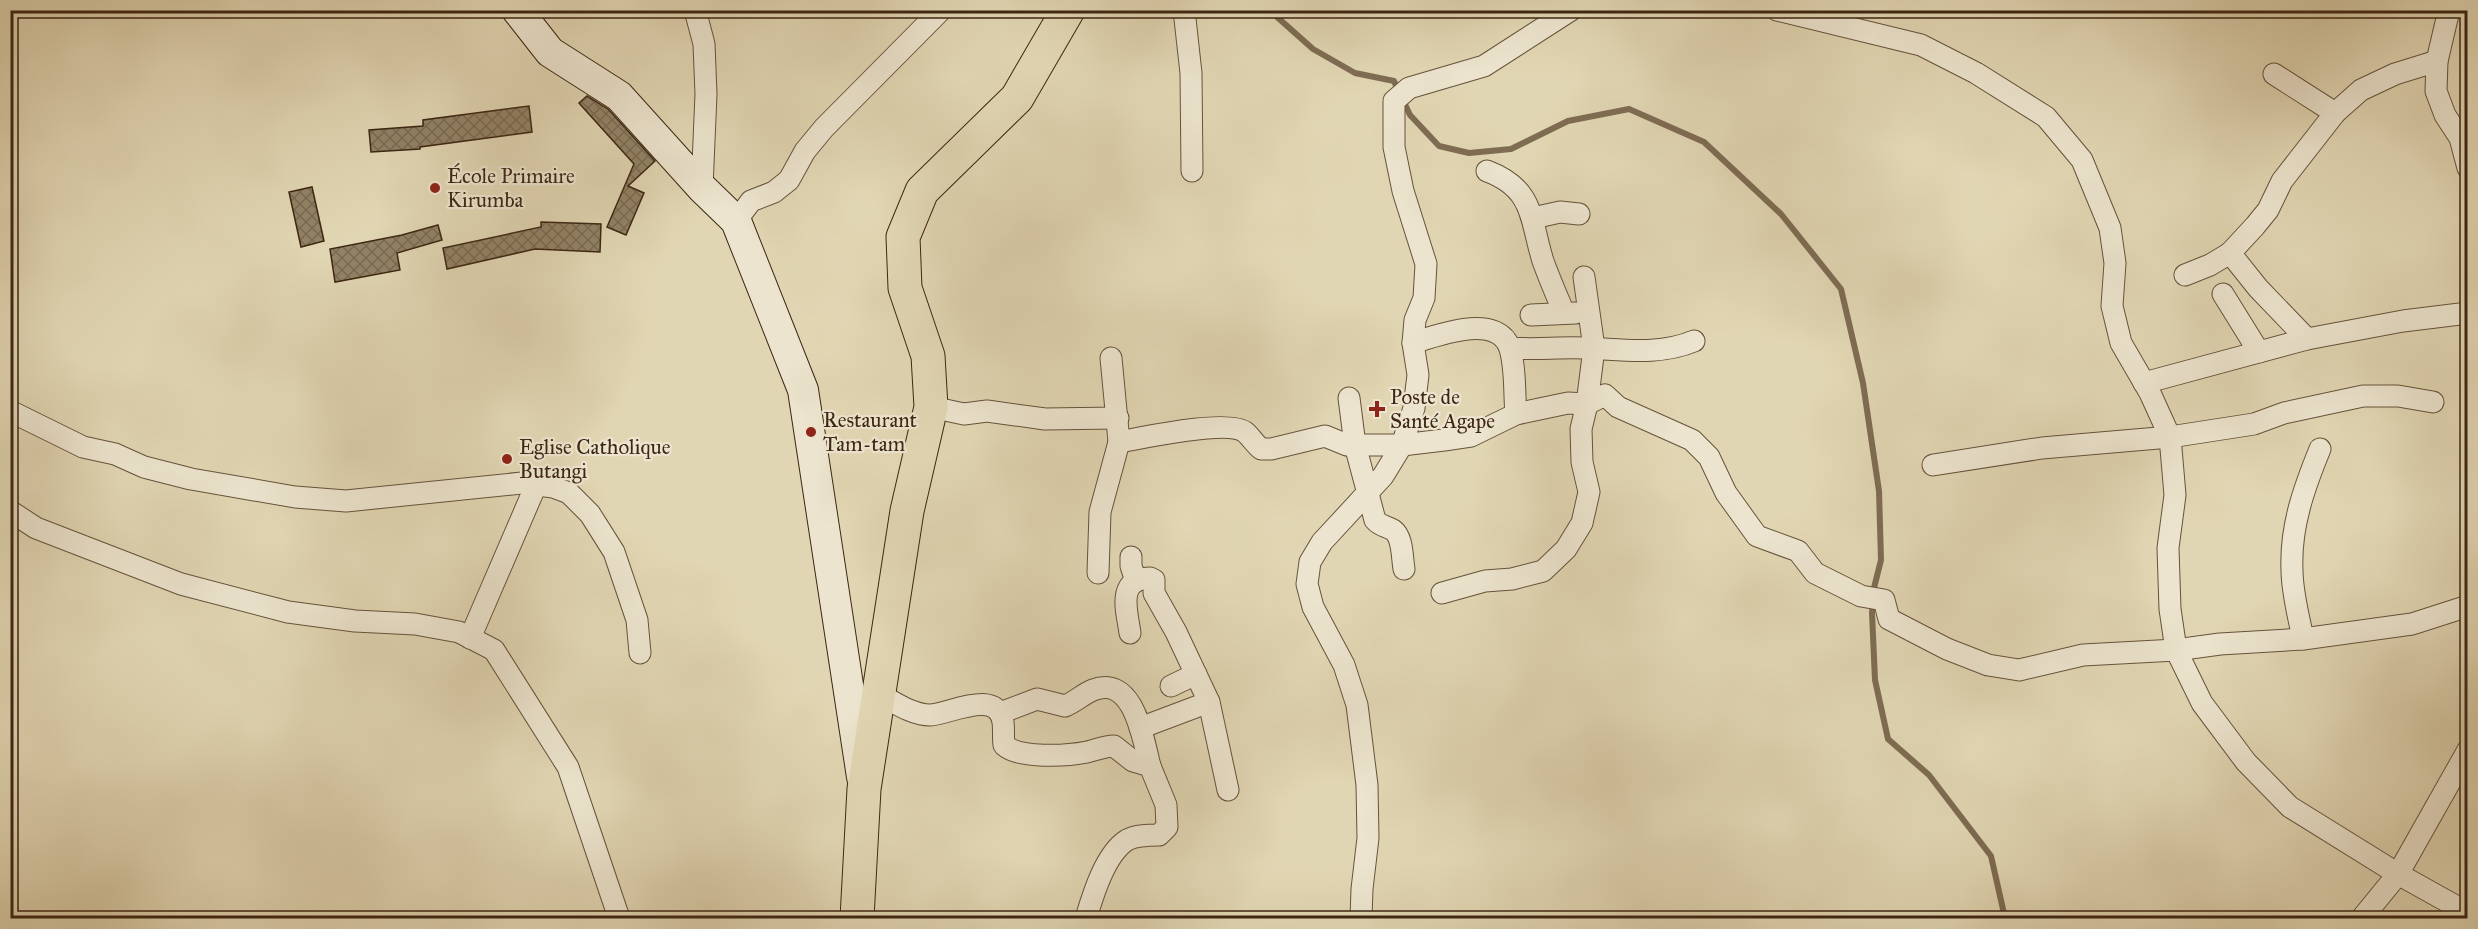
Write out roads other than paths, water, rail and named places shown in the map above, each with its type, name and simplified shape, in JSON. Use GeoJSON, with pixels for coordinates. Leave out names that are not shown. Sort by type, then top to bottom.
{"type":"FeatureCollection","features":[{"type":"Feature","properties":{"kind":"highway"},"geometry":{"type":"LineString","coordinates":[[857,918],[864,789],[907,512],[931,407],[928,357],[905,288],[903,237],[922,190],[1017,98],[1068,10]]}},
{"type":"Feature","properties":{"kind":"street"},"geometry":{"type":"LineString","coordinates":[[517,10],[550,52],[620,96],[702,188],[736,221],[802,390],[864,789]]}},
{"type":"Feature","properties":{"kind":"street"},"geometry":{"type":"LineString","coordinates":[[695,10],[704,44],[706,94],[702,188]]}},
{"type":"Feature","properties":{"kind":"street"},"geometry":{"type":"LineString","coordinates":[[736,221],[751,201],[774,192],[789,180],[805,151],[824,128],[941,10]]}},
{"type":"Feature","properties":{"kind":"street"},"geometry":{"type":"LineString","coordinates":[[1184,10],[1191,73],[1192,171]]}},
{"type":"Feature","properties":{"kind":"street"},"geometry":{"type":"LineString","coordinates":[[1361,918],[1368,838],[1367,785],[1357,705],[1344,665],[1313,607],[1307,584],[1310,562],[1322,542],[1383,476],[1402,445],[1414,408],[1418,375],[1413,343],[1415,320],[1424,298],[1426,264],[1403,191],[1394,147],[1401,95],[1484,66],[1572,10]]}},
{"type":"Feature","properties":{"kind":"street"},"geometry":{"type":"LineString","coordinates":[[1777,10],[1921,45],[1976,73],[2046,117],[2082,160],[2110,228],[2115,263],[2112,306],[2121,343],[2144,382],[2170,436],[2175,495],[2168,548],[2169,589],[2176,650],[2202,703],[2246,762],[2289,807],[2397,874],[2468,913]]}},
{"type":"Feature","properties":{"kind":"street"},"geometry":{"type":"LineString","coordinates":[[2449,10],[2437,61],[2436,91],[2445,115],[2460,138],[2468,168]]}},
{"type":"Feature","properties":{"kind":"street"},"geometry":{"type":"LineString","coordinates":[[2185,275],[2210,265],[2230,253],[2268,210],[2282,181],[2335,113],[2361,90],[2395,74],[2437,61]]}},
{"type":"Feature","properties":{"kind":"street"},"geometry":{"type":"LineString","coordinates":[[2274,74],[2335,113]]}},
{"type":"Feature","properties":{"kind":"street"},"geometry":{"type":"LineString","coordinates":[[1487,171],[1505,178],[1526,201],[1533,218],[1543,261],[1564,313]]}},
{"type":"Feature","properties":{"kind":"street"},"geometry":{"type":"LineString","coordinates":[[1533,218],[1560,212],[1579,214]]}},
{"type":"Feature","properties":{"kind":"street"},"geometry":{"type":"LineString","coordinates":[[2230,253],[2258,288],[2307,339]]}},
{"type":"Feature","properties":{"kind":"street"},"geometry":{"type":"LineString","coordinates":[[1442,593],[1485,580],[1512,579],[1543,571],[1566,549],[1582,523],[1589,492],[1580,445],[1581,429],[1587,404],[1594,348],[1584,277]]}},
{"type":"Feature","properties":{"kind":"street"},"geometry":{"type":"LineString","coordinates":[[2223,294],[2259,352]]}},
{"type":"Feature","properties":{"kind":"street"},"geometry":{"type":"LineString","coordinates":[[1530,315],[1588,312]]}},
{"type":"Feature","properties":{"kind":"street"},"geometry":{"type":"LineString","coordinates":[[2144,382],[2307,339],[2403,321],[2468,313]]}},
{"type":"Feature","properties":{"kind":"street"},"geometry":{"type":"LineString","coordinates":[[1413,343],[1450,332],[1479,328],[1497,332],[1510,348],[1516,414]]}},
{"type":"Feature","properties":{"kind":"street"},"geometry":{"type":"LineString","coordinates":[[1510,348],[1654,351],[1678,348],[1694,341]]}},
{"type":"Feature","properties":{"kind":"street"},"geometry":{"type":"LineString","coordinates":[[1098,573],[1100,512],[1119,442],[1112,358]]}},
{"type":"Feature","properties":{"kind":"street"},"geometry":{"type":"LineString","coordinates":[[1119,442],[1173,432],[1230,427],[1245,432],[1261,449],[1271,449],[1325,436],[1347,445],[1402,445],[1471,436],[1516,414],[1568,403],[1587,404],[1605,395],[1618,407],[1692,441],[1709,457],[1726,494],[1757,536],[1798,551],[1815,573],[1861,596],[1884,600],[1889,619],[1947,649],[1988,665],[2019,670],[2083,655],[2303,639],[2412,624],[2468,606]]}},
{"type":"Feature","properties":{"kind":"street"},"geometry":{"type":"LineString","coordinates":[[1933,465],[2042,448],[2170,436],[2254,424],[2284,413],[2363,396],[2398,396],[2433,402]]}},
{"type":"Feature","properties":{"kind":"street"},"geometry":{"type":"LineString","coordinates":[[1349,398],[1355,445],[1375,520],[1396,532],[1404,569]]}},
{"type":"Feature","properties":{"kind":"street"},"geometry":{"type":"LineString","coordinates":[[931,407],[964,414],[987,411],[1045,419],[1118,417]]}},
{"type":"Feature","properties":{"kind":"street"},"geometry":{"type":"LineString","coordinates":[[10,411],[83,447],[116,454],[144,467],[191,479],[296,497],[346,501],[522,483],[554,487],[568,493],[590,514],[614,552],[637,620],[640,653]]}},
{"type":"Feature","properties":{"kind":"street"},"geometry":{"type":"LineString","coordinates":[[2303,639],[2292,571],[2295,522],[2320,449]]}},
{"type":"Feature","properties":{"kind":"street"},"geometry":{"type":"LineString","coordinates":[[470,638],[536,485]]}},
{"type":"Feature","properties":{"kind":"street"},"geometry":{"type":"LineString","coordinates":[[10,511],[36,528],[181,584],[288,612],[355,621],[416,624],[459,632],[494,650],[568,767],[619,918]]}},
{"type":"Feature","properties":{"kind":"street"},"geometry":{"type":"LineString","coordinates":[[1131,557],[1131,566],[1136,580]]}},
{"type":"Feature","properties":{"kind":"street"},"geometry":{"type":"LineString","coordinates":[[1130,633],[1125,602],[1130,586],[1136,580],[1150,578],[1154,580],[1154,593],[1176,632],[1209,702],[1228,790]]}},
{"type":"Feature","properties":{"kind":"street"},"geometry":{"type":"LineString","coordinates":[[1171,686],[1196,674]]}},
{"type":"Feature","properties":{"kind":"street"},"geometry":{"type":"LineString","coordinates":[[1000,713],[1037,699],[1065,706],[1095,689],[1115,689],[1128,697],[1140,728],[1150,766],[1166,805],[1167,827],[1159,835],[1145,835],[1127,840],[1109,859],[1094,891],[1086,918]]}},
{"type":"Feature","properties":{"kind":"street"},"geometry":{"type":"LineString","coordinates":[[879,694],[909,710],[929,715],[982,703],[995,707],[1003,721],[1004,745],[1010,750],[1034,755],[1085,753],[1114,746],[1127,758],[1150,766]]}},
{"type":"Feature","properties":{"kind":"street"},"geometry":{"type":"LineString","coordinates":[[1140,728],[1209,702]]}},
{"type":"Feature","properties":{"kind":"street"},"geometry":{"type":"LineString","coordinates":[[2362,918],[2397,874],[2468,750]]}},
{"type":"Feature","properties":{"kind":"waterway"},"geometry":{"type":"LineString","coordinates":[[1277,17],[1313,49],[1355,73],[1394,81],[1398,90]]}},
{"type":"Feature","properties":{"kind":"waterway"},"geometry":{"type":"LineString","coordinates":[[1403,100],[1410,115],[1439,146],[1469,153],[1511,149],[1568,121],[1629,109],[1704,142],[1781,214],[1841,289],[1863,383],[1879,491],[1881,560],[1874,588],[1872,613],[1875,680],[1888,739],[1929,775],[1991,856],[2005,918]]}},
{"type":"Feature","properties":{"kind":"place","name":"École Primaire Kirumba"},"geometry":{"type":"Point","coordinates":[435,188]}},
{"type":"Feature","properties":{"kind":"place","name":"Poste de Santé Agape"},"geometry":{"type":"Point","coordinates":[1377,409]}},
{"type":"Feature","properties":{"kind":"place","name":"Restaurant Tam-tam"},"geometry":{"type":"Point","coordinates":[811,432]}},
{"type":"Feature","properties":{"kind":"place","name":"Eglise Catholique Butangi"},"geometry":{"type":"Point","coordinates":[507,459]}}]}
